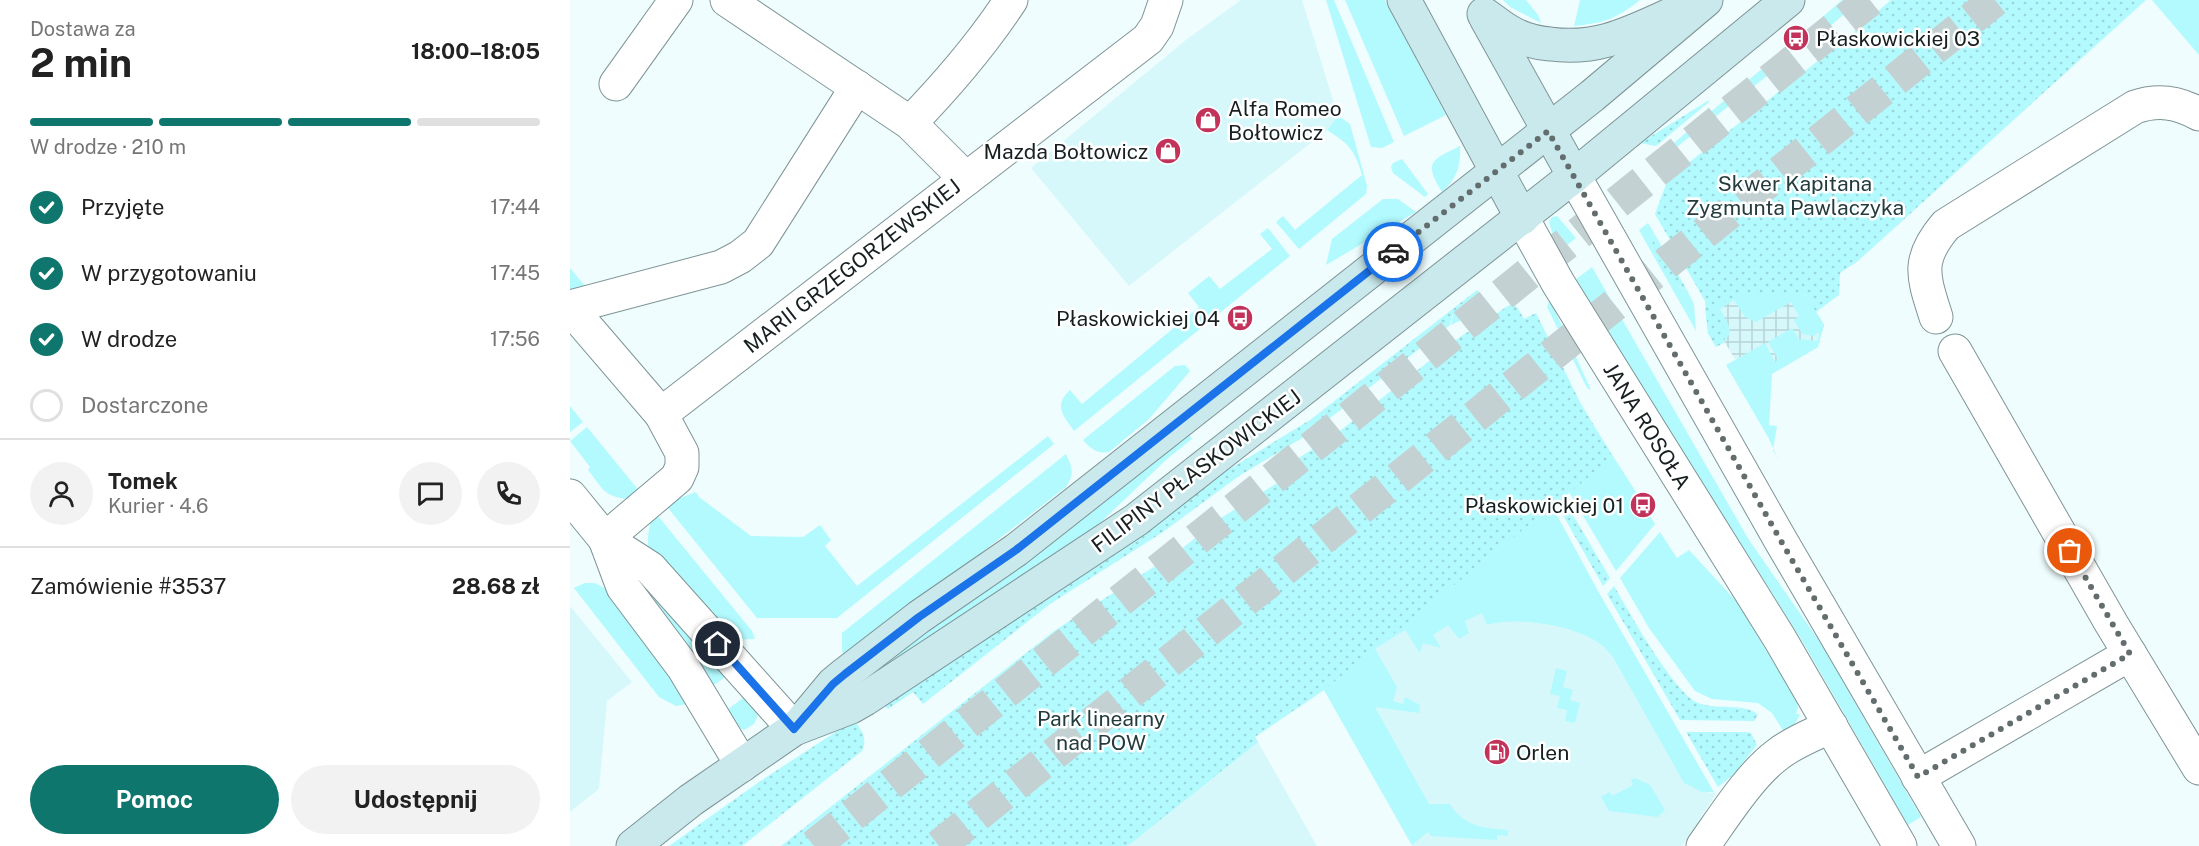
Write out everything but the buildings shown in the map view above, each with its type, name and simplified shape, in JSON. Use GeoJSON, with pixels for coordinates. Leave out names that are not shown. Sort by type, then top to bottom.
{"type":"FeatureCollection","features":[{"type":"Feature","properties":{"kind":"main road","name":"JANA ROSOŁA"},"geometry":{"type":"LineString","coordinates":[[1404,0],[1522,218]]}},
{"type":"Feature","properties":{"kind":"main road","name":"FILIPINY PŁASKOWICKIEJ"},"geometry":{"type":"LineString","coordinates":[[794,729],[833,684],[845,674],[919,617],[1016,550],[1548,131],[1671,31],[1705,0]]}},
{"type":"Feature","properties":{"kind":"main road"},"geometry":{"type":"LineString","coordinates":[[1481,7],[1512,33],[1530,40],[1565,46],[1585,46],[1610,40],[1705,0]]}},
{"type":"Feature","properties":{"kind":"main road","name":"FILIPINY PŁASKOWICKIEJ"},"geometry":{"type":"LineString","coordinates":[[633,846],[691,800],[794,729],[851,707],[865,699],[1112,537],[1522,218],[1788,0]]}},
{"type":"Feature","properties":{"kind":"main road"},"geometry":{"type":"LineString","coordinates":[[1481,7],[1574,176]]}},
{"type":"Feature","properties":{"kind":"street"},"geometry":{"type":"LineString","coordinates":[[616,84],[676,0]]}},
{"type":"Feature","properties":{"kind":"street","name":"MARII GRZEGORZEWSKIEJ"},"geometry":{"type":"LineString","coordinates":[[661,414],[966,179],[910,123],[727,0]]}},
{"type":"Feature","properties":{"kind":"street"},"geometry":{"type":"LineString","coordinates":[[910,123],[938,94],[994,27],[1011,0]]}},
{"type":"Feature","properties":{"kind":"street"},"geometry":{"type":"LineString","coordinates":[[966,179],[1148,39],[1157,26],[1166,0]]}},
{"type":"Feature","properties":{"kind":"street"},"geometry":{"type":"LineString","coordinates":[[605,539],[672,483],[680,472],[682,453],[661,414],[570,308],[721,267],[740,257],[758,243],[857,87]]}},
{"type":"Feature","properties":{"kind":"street"},"geometry":{"type":"LineString","coordinates":[[1936,317],[1923,265],[1934,239],[1946,225],[2135,107],[2160,102],[2173,103],[2199,114]]}},
{"type":"Feature","properties":{"kind":"street"},"geometry":{"type":"LineString","coordinates":[[1574,176],[1781,541],[1959,846]]}},
{"type":"Feature","properties":{"kind":"street","name":"JANA ROSOŁA"},"geometry":{"type":"LineString","coordinates":[[1522,218],[1558,283],[1768,619],[1900,846]]}},
{"type":"Feature","properties":{"kind":"street"},"geometry":{"type":"LineString","coordinates":[[1955,351],[2130,654],[2199,768]]}},
{"type":"Feature","properties":{"kind":"street"},"geometry":{"type":"LineString","coordinates":[[570,496],[605,539],[650,568],[794,729]]}},
{"type":"Feature","properties":{"kind":"street"},"geometry":{"type":"LineString","coordinates":[[605,539],[623,587],[683,667],[742,765]]}},
{"type":"Feature","properties":{"kind":"street"},"geometry":{"type":"LineString","coordinates":[[1918,777],[2130,654]]}},
{"type":"Feature","properties":{"kind":"street"},"geometry":{"type":"LineString","coordinates":[[1703,846],[1759,772],[1775,756],[1831,726]]}},
{"type":"Feature","properties":{"kind":"shaded area"},"geometry":{"type":"Polygon","coordinates":[[[1241,0],[1302,0],[1338,116],[1327,130],[1129,286],[1031,168],[1187,39],[1241,0]]]}},
{"type":"Feature","properties":{"kind":"shaded area"},"geometry":{"type":"Polygon","coordinates":[[[1734,296],[1807,296],[1824,325],[1818,347],[1744,390],[1729,364],[1736,361],[1724,341],[1716,307],[1734,296]]]}},
{"type":"Feature","properties":{"kind":"shaded area"},"geometry":{"type":"Polygon","coordinates":[[[1436,599],[1603,634],[1709,793],[1716,794],[1682,846],[1412,846],[1324,690],[1436,599]]]}},
{"type":"Feature","properties":{"kind":"shaded area"},"geometry":{"type":"Polygon","coordinates":[[[570,606],[632,682],[607,701],[599,789],[570,812],[570,606]]]}},
{"type":"Feature","properties":{"kind":"shaded area"},"geometry":{"type":"Polygon","coordinates":[[[1258,742],[1317,846],[1127,846],[1258,742]]]}},
{"type":"Feature","properties":{"kind":"green space"},"geometry":{"type":"Polygon","coordinates":[[[1326,0],[1334,0],[1394,142],[1382,148],[1371,147],[1326,0]]]}},
{"type":"Feature","properties":{"kind":"green space"},"geometry":{"type":"Polygon","coordinates":[[[1345,0],[1385,0],[1446,115],[1404,136],[1345,0]]]}},
{"type":"Feature","properties":{"kind":"green space"},"geometry":{"type":"Polygon","coordinates":[[[1503,0],[1526,0],[1538,15],[1541,23],[1510,7],[1503,0]]]}},
{"type":"Feature","properties":{"kind":"green space"},"geometry":{"type":"Polygon","coordinates":[[[1580,0],[1640,0],[1624,12],[1609,19],[1574,26],[1580,0]]]}},
{"type":"Feature","properties":{"kind":"green space"},"geometry":{"type":"Polygon","coordinates":[[[1842,0],[1861,0],[1810,43],[1803,34],[1842,0]]]}},
{"type":"Feature","properties":{"kind":"green space","name":"Skwer Kapitana Zygmunta Pawlaczyka"},"geometry":{"type":"Polygon","coordinates":[[[1891,0],[2146,0],[1858,261],[1840,273],[1839,295],[1816,312],[1807,296],[1803,295],[1737,295],[1716,307],[1724,325],[1725,342],[1716,347],[1708,333],[1705,301],[1655,214],[1668,179],[1843,41],[1891,0]]]}},
{"type":"Feature","properties":{"kind":"green space"},"geometry":{"type":"Polygon","coordinates":[[[2152,0],[2199,0],[2199,55],[2152,0]]]}},
{"type":"Feature","properties":{"kind":"green space"},"geometry":{"type":"Polygon","coordinates":[[[1784,50],[1790,58],[1659,161],[1662,153],[1784,50]]]}},
{"type":"Feature","properties":{"kind":"green space"},"geometry":{"type":"Polygon","coordinates":[[[1709,100],[1656,146],[1640,143],[1709,100]]]}},
{"type":"Feature","properties":{"kind":"green space"},"geometry":{"type":"Polygon","coordinates":[[[1338,116],[1350,124],[1367,186],[1366,194],[1299,249],[1276,222],[1283,216],[1295,230],[1362,175],[1357,159],[1350,148],[1327,130],[1338,116]]]}},
{"type":"Feature","properties":{"kind":"green space"},"geometry":{"type":"Polygon","coordinates":[[[1460,146],[1457,171],[1442,192],[1433,174],[1433,163],[1460,146]]]}},
{"type":"Feature","properties":{"kind":"green space"},"geometry":{"type":"Polygon","coordinates":[[[1402,159],[1428,194],[1425,197],[1393,173],[1391,167],[1393,163],[1402,159]]]}},
{"type":"Feature","properties":{"kind":"green space"},"geometry":{"type":"Polygon","coordinates":[[[1383,199],[1398,199],[1416,212],[1326,265],[1332,239],[1383,199]]]}},
{"type":"Feature","properties":{"kind":"green space"},"geometry":{"type":"Polygon","coordinates":[[[1557,216],[1576,238],[1558,252],[1549,222],[1552,217],[1557,216]]]}},
{"type":"Feature","properties":{"kind":"green space"},"geometry":{"type":"Polygon","coordinates":[[[1648,223],[1654,233],[1652,248],[1678,287],[1687,290],[1694,304],[1696,331],[1639,230],[1648,223]]]}},
{"type":"Feature","properties":{"kind":"green space"},"geometry":{"type":"Polygon","coordinates":[[[1268,228],[1290,256],[1074,431],[1063,415],[1061,406],[1070,390],[1082,404],[1199,307],[1188,293],[1209,276],[1220,289],[1272,249],[1260,234],[1268,228]]]}},
{"type":"Feature","properties":{"kind":"green space"},"geometry":{"type":"Polygon","coordinates":[[[1654,233],[1687,290],[1672,283],[1652,248],[1654,233]]]}},
{"type":"Feature","properties":{"kind":"green space"},"geometry":{"type":"Polygon","coordinates":[[[1592,267],[1749,540],[1820,642],[1921,817],[1908,825],[1804,644],[1575,280],[1592,267]]]}},
{"type":"Feature","properties":{"kind":"green space"},"geometry":{"type":"Polygon","coordinates":[[[570,268],[585,286],[570,290],[570,268]]]}},
{"type":"Feature","properties":{"kind":"green space"},"geometry":{"type":"Polygon","coordinates":[[[1477,290],[1480,293],[1452,315],[1450,325],[1312,432],[1239,476],[1163,532],[1050,604],[923,704],[913,692],[888,709],[879,701],[1223,473],[1310,420],[1477,290]]]}},
{"type":"Feature","properties":{"kind":"green space"},"geometry":{"type":"Polygon","coordinates":[[[1727,290],[1737,295],[1807,296],[1824,325],[1818,347],[1772,374],[1769,425],[1777,426],[1773,448],[1726,365],[1765,343],[1775,362],[1778,359],[1768,342],[1792,328],[1799,339],[1818,341],[1819,333],[1815,336],[1802,334],[1794,320],[1799,316],[1791,302],[1756,322],[1745,317],[1734,300],[1720,309],[1730,330],[1727,338],[1716,347],[1708,333],[1705,308],[1727,290]]]}},
{"type":"Feature","properties":{"kind":"green space"},"geometry":{"type":"Polygon","coordinates":[[[1480,293],[1490,306],[1451,325],[1453,314],[1480,293]]]}},
{"type":"Feature","properties":{"kind":"green space"},"geometry":{"type":"Polygon","coordinates":[[[1549,301],[1591,390],[1587,388],[1547,307],[1549,301]]]}},
{"type":"Feature","properties":{"kind":"green space","name":"Park linearny nad POW"},"geometry":{"type":"Polygon","coordinates":[[[1511,304],[1517,307],[1524,319],[1536,313],[1581,404],[1613,457],[1563,498],[1610,578],[1603,586],[1556,503],[1324,690],[1255,737],[1258,742],[1127,846],[781,846],[1054,631],[1180,550],[1221,518],[1285,478],[1291,463],[1336,434],[1460,337],[1511,304]]]}},
{"type":"Feature","properties":{"kind":"green space"},"geometry":{"type":"Polygon","coordinates":[[[1185,365],[1190,371],[1149,419],[1109,452],[1094,450],[1083,440],[1175,366],[1185,365]]]}},
{"type":"Feature","properties":{"kind":"green space"},"geometry":{"type":"Polygon","coordinates":[[[570,406],[583,422],[570,432],[570,406]]]}},
{"type":"Feature","properties":{"kind":"green space"},"geometry":{"type":"Polygon","coordinates":[[[1590,420],[1636,492],[1631,496],[1646,519],[1650,516],[1655,524],[1616,571],[1569,492],[1590,420]]]}},
{"type":"Feature","properties":{"kind":"green space"},"geometry":{"type":"Polygon","coordinates":[[[587,427],[640,492],[629,499],[621,498],[609,494],[601,487],[588,470],[590,467],[570,441],[587,427]]]}},
{"type":"Feature","properties":{"kind":"green space"},"geometry":{"type":"Polygon","coordinates":[[[1188,433],[1192,439],[1167,459],[1079,543],[866,684],[860,677],[1188,433]]]}},
{"type":"Feature","properties":{"kind":"green space"},"geometry":{"type":"Polygon","coordinates":[[[1048,436],[1054,444],[837,618],[757,618],[668,508],[667,503],[696,492],[699,497],[751,536],[803,537],[820,525],[831,540],[825,546],[857,586],[1048,436]]]}},
{"type":"Feature","properties":{"kind":"green space"},"geometry":{"type":"Polygon","coordinates":[[[1066,454],[1072,470],[1066,487],[845,658],[842,651],[842,633],[1066,454]]]}},
{"type":"Feature","properties":{"kind":"green space"},"geometry":{"type":"Polygon","coordinates":[[[1552,506],[1598,591],[1714,792],[1702,792],[1684,783],[1613,657],[1601,644],[1573,630],[1543,624],[1512,621],[1487,625],[1482,613],[1465,621],[1469,633],[1459,639],[1448,625],[1433,635],[1441,648],[1423,643],[1420,653],[1405,630],[1375,649],[1397,687],[1393,701],[1403,704],[1405,697],[1420,705],[1419,713],[1375,707],[1429,804],[1450,804],[1468,822],[1483,827],[1508,830],[1508,836],[1497,835],[1497,840],[1431,836],[1428,832],[1412,845],[1324,690],[1264,731],[1325,689],[1552,506]]]}},
{"type":"Feature","properties":{"kind":"green space"},"geometry":{"type":"Polygon","coordinates":[[[658,516],[752,631],[755,639],[729,640],[648,546],[650,524],[653,517],[658,516]]]}},
{"type":"Feature","properties":{"kind":"green space"},"geometry":{"type":"Polygon","coordinates":[[[1660,532],[1677,558],[1689,550],[1737,602],[1796,700],[1798,707],[1796,714],[1800,714],[1794,724],[1784,732],[1772,713],[1758,703],[1712,699],[1695,691],[1649,628],[1620,578],[1660,532]]]}},
{"type":"Feature","properties":{"kind":"green space"},"geometry":{"type":"Polygon","coordinates":[[[634,574],[729,675],[712,686],[634,574]]]}},
{"type":"Feature","properties":{"kind":"green space"},"geometry":{"type":"Polygon","coordinates":[[[585,583],[595,583],[606,589],[675,683],[687,704],[676,706],[659,697],[574,588],[585,583]]]}},
{"type":"Feature","properties":{"kind":"green space"},"geometry":{"type":"Polygon","coordinates":[[[1614,586],[1663,666],[1686,694],[1703,705],[1753,711],[1758,715],[1754,721],[1680,720],[1607,594],[1614,586]]]}},
{"type":"Feature","properties":{"kind":"green space"},"geometry":{"type":"Polygon","coordinates":[[[1556,668],[1567,671],[1563,687],[1573,690],[1570,700],[1580,703],[1575,723],[1565,721],[1567,710],[1557,708],[1560,696],[1550,694],[1556,668]]]}},
{"type":"Feature","properties":{"kind":"green space"},"geometry":{"type":"Polygon","coordinates":[[[747,695],[759,713],[754,724],[744,730],[727,710],[747,695]]]}},
{"type":"Feature","properties":{"kind":"green space"},"geometry":{"type":"Polygon","coordinates":[[[854,720],[864,738],[862,751],[742,846],[669,846],[759,782],[854,720]]]}},
{"type":"Feature","properties":{"kind":"green space"},"geometry":{"type":"Polygon","coordinates":[[[1686,732],[1746,732],[1751,733],[1757,745],[1734,774],[1718,787],[1686,732]]]}},
{"type":"Feature","properties":{"kind":"green space"},"geometry":{"type":"Polygon","coordinates":[[[1255,737],[1258,742],[1129,845],[1126,845],[1156,805],[1255,737]]]}},
{"type":"Feature","properties":{"kind":"green space"},"geometry":{"type":"Polygon","coordinates":[[[1635,778],[1650,785],[1665,810],[1658,817],[1609,811],[1601,797],[1609,792],[1612,796],[1633,785],[1631,780],[1635,778]]]}},
{"type":"Feature","properties":{"kind":"tunnel"},"geometry":{"type":"LineString","coordinates":[[814,846],[1870,0]]}},
{"type":"Feature","properties":{"kind":"tunnel"},"geometry":{"type":"LineString","coordinates":[[939,846],[1995,0]]}},
{"type":"Feature","properties":{"kind":"way so far"},"geometry":{"type":"LineString","coordinates":[[1393,252],[1548,131],[1918,777],[2130,654],[2070,551]]}},
{"type":"Feature","properties":{"kind":"place","name":"Płaskowickiej 03"},"geometry":{"type":"Point","coordinates":[1796,38]}},
{"type":"Feature","properties":{"kind":"place","name":"Alfa Romeo Bołtowicz"},"geometry":{"type":"Point","coordinates":[1208,120]}},
{"type":"Feature","properties":{"kind":"place","name":"Mazda Bołtowicz"},"geometry":{"type":"Point","coordinates":[1168,151]}},
{"type":"Feature","properties":{"kind":"place","name":"Płaskowickiej 04"},"geometry":{"type":"Point","coordinates":[1240,318]}},
{"type":"Feature","properties":{"kind":"place","name":"Płaskowickiej 01"},"geometry":{"type":"Point","coordinates":[1643,505]}},
{"type":"Feature","properties":{"kind":"place","name":"Orlen"},"geometry":{"type":"Point","coordinates":[1497,752]}},
{"type":"Feature","properties":{"kind":"route"},"geometry":{"type":"LineString","coordinates":[[718,644],[794,729],[833,684],[845,674],[919,617],[1016,550],[1393,252]]}}]}
